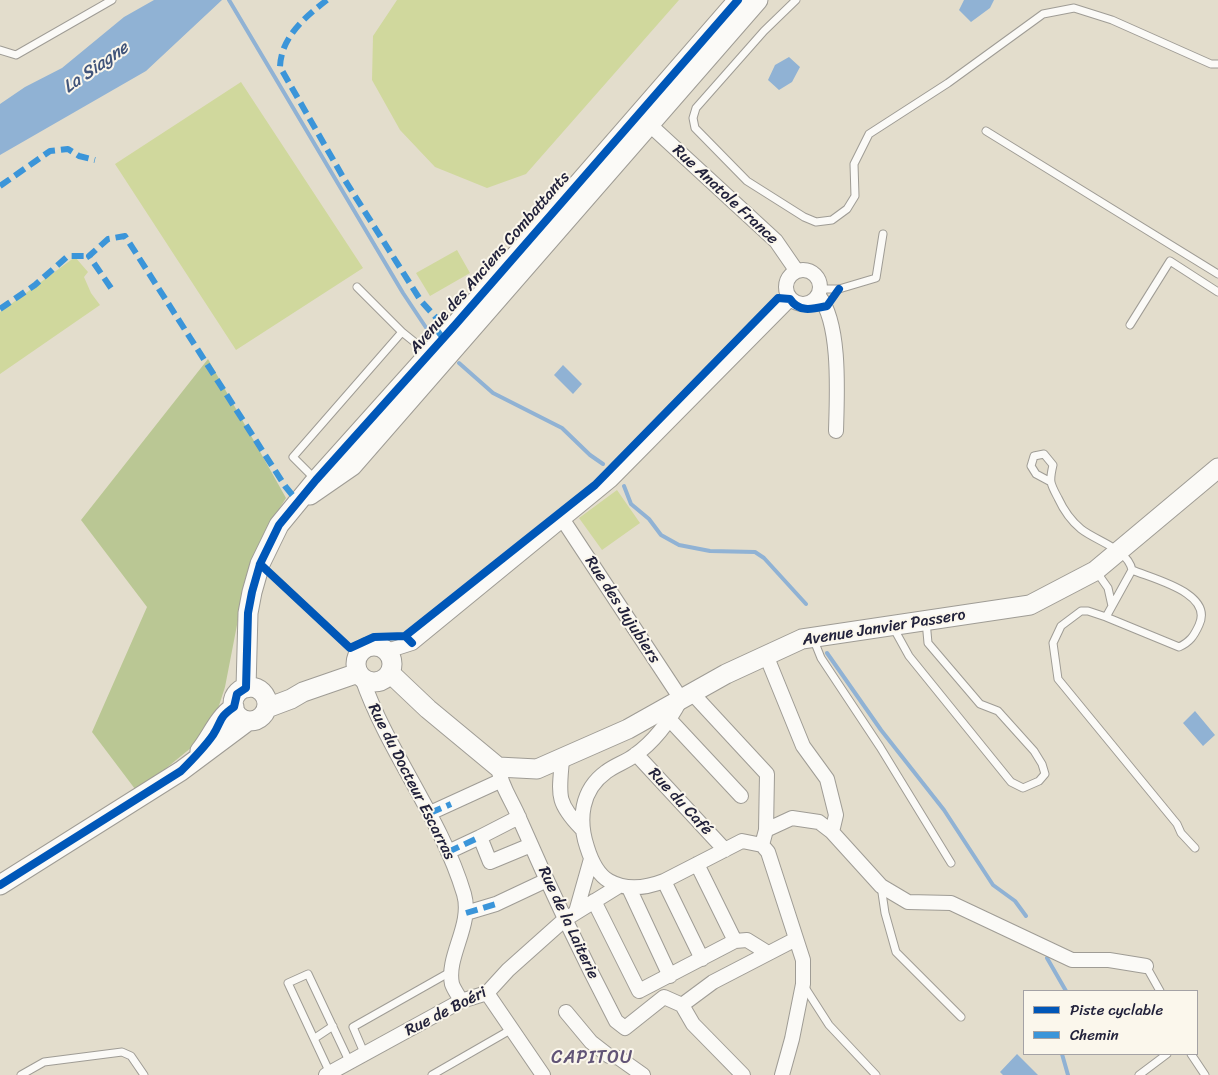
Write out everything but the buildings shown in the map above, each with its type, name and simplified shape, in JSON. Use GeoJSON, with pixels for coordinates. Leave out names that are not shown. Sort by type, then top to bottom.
{"type":"FeatureCollection","features":[{"type":"Feature","properties":{"kind":"main road","name":"Avenue des Anciens Combattants"},"geometry":{"type":"LineString","coordinates":[[246,688],[248,613],[267,548],[279,525],[316,480],[429,354],[738,0]]}},
{"type":"Feature","properties":{"kind":"main road","name":"Avenue des Anciens Combattants"},"geometry":{"type":"LineString","coordinates":[[298,502],[320,490],[352,466],[758,0]]}},
{"type":"Feature","properties":{"kind":"main road","name":"Avenue Janvier Passero"},"geometry":{"type":"LineString","coordinates":[[499,774],[537,769],[562,760],[628,729],[726,674],[802,639],[925,619],[1005,610],[1030,605],[1095,571],[1218,468]]}},
{"type":"Feature","properties":{"kind":"main road"},"geometry":{"type":"LineString","coordinates":[[0,885],[181,771],[248,721],[259,719],[267,708],[291,699],[303,692],[360,675],[378,682],[386,678],[390,673],[392,660],[387,651],[372,646],[362,651],[356,661],[360,675]]}},
{"type":"Feature","properties":{"kind":"main road"},"geometry":{"type":"LineString","coordinates":[[390,673],[499,774]]}},
{"type":"Feature","properties":{"kind":"main road"},"geometry":{"type":"LineString","coordinates":[[248,721],[238,716],[234,707],[237,694],[246,688],[254,688],[262,693],[267,708]]}},
{"type":"Feature","properties":{"kind":"main road"},"geometry":{"type":"LineString","coordinates":[[181,771],[213,734],[221,716],[234,707]]}},
{"type":"Feature","properties":{"kind":"street","name":"Rue Anatole France"},"geometry":{"type":"LineString","coordinates":[[650,125],[776,241],[796,270]]}},
{"type":"Feature","properties":{"kind":"street"},"geometry":{"type":"LineString","coordinates":[[796,270],[812,271],[821,284],[819,292],[813,302],[803,305],[790,299],[785,289],[787,277],[796,270]]}},
{"type":"Feature","properties":{"kind":"street"},"geometry":{"type":"LineString","coordinates":[[819,292],[827,306],[834,336],[836,430]]}},
{"type":"Feature","properties":{"kind":"street"},"geometry":{"type":"LineString","coordinates":[[387,651],[412,643],[611,480],[790,299]]}},
{"type":"Feature","properties":{"kind":"street","name":"Rue des Jujubiers"},"geometry":{"type":"LineString","coordinates":[[563,520],[687,696],[767,774],[766,830],[762,845]]}},
{"type":"Feature","properties":{"kind":"street"},"geometry":{"type":"LineString","coordinates":[[766,655],[803,746],[827,779],[836,815],[832,832]]}},
{"type":"Feature","properties":{"kind":"street","name":"Rue du Docteur Escarras"},"geometry":{"type":"LineString","coordinates":[[360,675],[370,700],[430,813],[448,852],[465,897],[466,913],[452,971],[452,984],[461,1001]]}},
{"type":"Feature","properties":{"kind":"street"},"geometry":{"type":"LineString","coordinates":[[687,696],[670,720],[636,754],[604,773],[586,795],[581,828],[591,859],[602,877],[624,887],[651,886],[664,881],[742,841],[762,845],[768,852],[803,960],[803,984],[792,1039],[782,1075]]}},
{"type":"Feature","properties":{"kind":"street"},"geometry":{"type":"LineString","coordinates":[[670,720],[741,796]]}},
{"type":"Feature","properties":{"kind":"street","name":"Rue du Café"},"geometry":{"type":"LineString","coordinates":[[636,754],[725,850]]}},
{"type":"Feature","properties":{"kind":"street"},"geometry":{"type":"LineString","coordinates":[[562,760],[559,797],[566,813],[581,828]]}},
{"type":"Feature","properties":{"kind":"street"},"geometry":{"type":"LineString","coordinates":[[430,813],[451,804],[499,774]]}},
{"type":"Feature","properties":{"kind":"street","name":"Rue de la Laiterie"},"geometry":{"type":"LineString","coordinates":[[499,774],[564,920],[616,1021],[626,1028],[664,997],[682,1005]]}},
{"type":"Feature","properties":{"kind":"street"},"geometry":{"type":"LineString","coordinates":[[448,852],[519,817]]}},
{"type":"Feature","properties":{"kind":"street"},"geometry":{"type":"LineString","coordinates":[[766,830],[792,818],[819,822],[832,832],[881,886],[908,902],[951,903],[1072,960],[1109,960],[1146,966]]}},
{"type":"Feature","properties":{"kind":"street"},"geometry":{"type":"LineString","coordinates":[[480,837],[490,862],[531,845]]}},
{"type":"Feature","properties":{"kind":"street"},"geometry":{"type":"LineString","coordinates":[[576,912],[591,859]]}},
{"type":"Feature","properties":{"kind":"street"},"geometry":{"type":"LineString","coordinates":[[697,864],[735,941]]}},
{"type":"Feature","properties":{"kind":"street"},"geometry":{"type":"LineString","coordinates":[[466,913],[496,904],[547,880]]}},
{"type":"Feature","properties":{"kind":"street"},"geometry":{"type":"LineString","coordinates":[[664,881],[702,959]]}},
{"type":"Feature","properties":{"kind":"street"},"geometry":{"type":"LineString","coordinates":[[624,887],[670,976]]}},
{"type":"Feature","properties":{"kind":"street","name":"Rue de Boéri"},"geometry":{"type":"LineString","coordinates":[[328,1074],[461,1001],[487,993],[508,970],[564,920],[594,901],[624,887]]}},
{"type":"Feature","properties":{"kind":"street"},"geometry":{"type":"LineString","coordinates":[[594,901],[639,991],[735,941],[748,940],[768,952]]}},
{"type":"Feature","properties":{"kind":"street"},"geometry":{"type":"LineString","coordinates":[[743,1075],[693,1024],[682,1005],[713,982],[796,939]]}},
{"type":"Feature","properties":{"kind":"street"},"geometry":{"type":"LineString","coordinates":[[487,993],[544,1075]]}},
{"type":"Feature","properties":{"kind":"street"},"geometry":{"type":"LineString","coordinates":[[566,1012],[591,1042],[609,1056],[619,1058],[643,1075]]}},
{"type":"Feature","properties":{"kind":"lane"},"geometry":{"type":"LineString","coordinates":[[0,50],[16,55],[112,0]]}},
{"type":"Feature","properties":{"kind":"lane"},"geometry":{"type":"LineString","coordinates":[[796,0],[696,108],[694,118],[695,128],[747,181],[804,217],[816,222],[832,220],[847,210],[855,196],[854,164],[869,134],[948,83],[1043,14],[1074,8],[1112,20],[1210,64],[1218,64]]}},
{"type":"Feature","properties":{"kind":"lane"},"geometry":{"type":"LineString","coordinates":[[986,131],[1218,274]]}},
{"type":"Feature","properties":{"kind":"lane"},"geometry":{"type":"LineString","coordinates":[[819,292],[839,289],[876,278],[883,234]]}},
{"type":"Feature","properties":{"kind":"lane"},"geometry":{"type":"LineString","coordinates":[[1130,325],[1170,261],[1218,292]]}},
{"type":"Feature","properties":{"kind":"lane"},"geometry":{"type":"LineString","coordinates":[[356,286],[402,332],[429,354]]}},
{"type":"Feature","properties":{"kind":"lane"},"geometry":{"type":"LineString","coordinates":[[316,480],[293,457],[402,332]]}},
{"type":"Feature","properties":{"kind":"lane"},"geometry":{"type":"LineString","coordinates":[[1049,481],[1065,513],[1095,538],[1118,551],[1131,565],[1132,570],[1106,617]]}},
{"type":"Feature","properties":{"kind":"lane"},"geometry":{"type":"LineString","coordinates":[[1132,570],[1186,592],[1194,599],[1202,610],[1202,619],[1193,638],[1179,648],[1106,617],[1088,611],[1081,611],[1061,626],[1053,643],[1058,679],[1172,817],[1180,833],[1195,848]]}},
{"type":"Feature","properties":{"kind":"lane"},"geometry":{"type":"LineString","coordinates":[[1095,571],[1108,588],[1112,606]]}},
{"type":"Feature","properties":{"kind":"lane"},"geometry":{"type":"LineString","coordinates":[[892,624],[909,656],[1011,782],[1023,788],[1039,781],[1044,774],[1042,764],[1034,751],[998,711],[980,704],[928,643],[925,619]]}},
{"type":"Feature","properties":{"kind":"lane"},"geometry":{"type":"LineString","coordinates":[[812,638],[821,658],[880,747],[951,863]]}},
{"type":"Feature","properties":{"kind":"lane"},"geometry":{"type":"LineString","coordinates":[[881,886],[885,913],[896,952],[961,1017]]}},
{"type":"Feature","properties":{"kind":"lane"},"geometry":{"type":"LineString","coordinates":[[1146,966],[1159,990]]}},
{"type":"Feature","properties":{"kind":"lane"},"geometry":{"type":"LineString","coordinates":[[365,1054],[354,1027],[452,971]]}},
{"type":"Feature","properties":{"kind":"lane"},"geometry":{"type":"LineString","coordinates":[[328,1074],[315,1038],[288,983],[308,974],[350,1063]]}},
{"type":"Feature","properties":{"kind":"lane"},"geometry":{"type":"LineString","coordinates":[[803,984],[829,1025],[876,1075]]}},
{"type":"Feature","properties":{"kind":"lane"},"geometry":{"type":"LineString","coordinates":[[315,1038],[333,1026]]}},
{"type":"Feature","properties":{"kind":"lane"},"geometry":{"type":"LineString","coordinates":[[432,1075],[513,1029]]}},
{"type":"Feature","properties":{"kind":"lane"},"geometry":{"type":"LineString","coordinates":[[21,1075],[44,1062],[122,1052],[132,1056],[144,1075]]}},
{"type":"Feature","properties":{"kind":"lane"},"geometry":{"type":"LineString","coordinates":[[1139,1075],[1166,1055]]}},
{"type":"Feature","properties":{"kind":"lane"},"geometry":{"type":"LineString","coordinates":[[1192,1055],[1205,1075]]}},
{"type":"Feature","properties":{"kind":"green space"},"geometry":{"type":"Polygon","coordinates":[[[397,0],[679,0],[526,174],[487,188],[435,167],[400,130],[372,80],[373,36],[397,0]]]}},
{"type":"Feature","properties":{"kind":"green space"},"geometry":{"type":"Polygon","coordinates":[[[241,82],[363,268],[236,350],[115,164],[241,82]]]}},
{"type":"Feature","properties":{"kind":"green space"},"geometry":{"type":"Polygon","coordinates":[[[457,250],[470,273],[430,296],[416,273],[457,250]]]}},
{"type":"Feature","properties":{"kind":"green space"},"geometry":{"type":"Polygon","coordinates":[[[75,257],[88,272],[84,277],[91,293],[100,305],[0,374],[0,312],[75,257]]]}},
{"type":"Feature","properties":{"kind":"green space"},"geometry":{"type":"Polygon","coordinates":[[[208,359],[286,498],[271,522],[243,594],[225,687],[215,718],[192,747],[164,770],[135,789],[92,732],[147,607],[81,520],[208,359]]]}},
{"type":"Feature","properties":{"kind":"green space"},"geometry":{"type":"Polygon","coordinates":[[[617,490],[640,523],[602,550],[579,518],[617,490]]]}},
{"type":"Feature","properties":{"kind":"water","name":"La Siagne"},"geometry":{"type":"Polygon","coordinates":[[[154,0],[222,0],[146,71],[0,155],[0,104],[25,87],[62,68],[124,17],[154,0]]]}},
{"type":"Feature","properties":{"kind":"water"},"geometry":{"type":"Polygon","coordinates":[[[964,0],[994,0],[990,8],[971,22],[959,10],[964,0]]]}},
{"type":"Feature","properties":{"kind":"water"},"geometry":{"type":"Polygon","coordinates":[[[789,57],[800,67],[792,82],[779,90],[768,80],[775,65],[789,57]]]}},
{"type":"Feature","properties":{"kind":"water"},"geometry":{"type":"Polygon","coordinates":[[[563,365],[582,384],[573,394],[554,375],[563,365]]]}},
{"type":"Feature","properties":{"kind":"water"},"geometry":{"type":"Polygon","coordinates":[[[1195,711],[1215,735],[1203,746],[1183,723],[1195,711]]]}},
{"type":"Feature","properties":{"kind":"water"},"geometry":{"type":"Polygon","coordinates":[[[1017,1054],[1038,1075],[1003,1075],[1000,1072],[1017,1054]]]}},
{"type":"Feature","properties":{"kind":"waterway"},"geometry":{"type":"LineString","coordinates":[[229,0],[403,293],[427,329]]}},
{"type":"Feature","properties":{"kind":"waterway"},"geometry":{"type":"LineString","coordinates":[[459,363],[493,393],[562,428],[590,455],[603,464]]}},
{"type":"Feature","properties":{"kind":"waterway"},"geometry":{"type":"LineString","coordinates":[[624,486],[631,504],[649,519],[661,535],[679,545],[710,551],[755,552],[764,558],[806,604]]}},
{"type":"Feature","properties":{"kind":"waterway"},"geometry":{"type":"LineString","coordinates":[[827,653],[881,730],[944,810],[993,885],[1015,901],[1026,916]]}},
{"type":"Feature","properties":{"kind":"waterway"},"geometry":{"type":"LineString","coordinates":[[1047,958],[1065,990]]}},
{"type":"Feature","properties":{"kind":"waterway"},"geometry":{"type":"LineString","coordinates":[[1062,1055],[1068,1075]]}},
{"type":"Feature","properties":{"kind":"marked path"},"geometry":{"type":"LineString","coordinates":[[327,0],[311,13],[290,37],[281,56],[280,67],[343,177],[421,301],[441,323],[436,329],[443,338]]}},
{"type":"Feature","properties":{"kind":"marked path"},"geometry":{"type":"LineString","coordinates":[[0,186],[50,151],[68,149],[79,156],[95,160]]}},
{"type":"Feature","properties":{"kind":"marked path"},"geometry":{"type":"LineString","coordinates":[[111,288],[89,256],[108,239],[125,236],[285,486],[298,502]]}},
{"type":"Feature","properties":{"kind":"marked path"},"geometry":{"type":"LineString","coordinates":[[0,309],[35,285],[68,256],[89,256]]}},
{"type":"Feature","properties":{"kind":"marked path"},"geometry":{"type":"LineString","coordinates":[[430,813],[451,804]]}},
{"type":"Feature","properties":{"kind":"marked path"},"geometry":{"type":"LineString","coordinates":[[448,852],[480,837]]}},
{"type":"Feature","properties":{"kind":"marked path"},"geometry":{"type":"LineString","coordinates":[[466,913],[496,904]]}},
{"type":"Feature","properties":{"kind":"cycle path"},"geometry":{"type":"LineString","coordinates":[[0,885],[181,771],[206,745],[223,717],[234,707],[237,694],[246,688],[248,613],[252,592],[260,564],[279,525],[316,480],[456,324],[738,0]]}},
{"type":"Feature","properties":{"kind":"cycle path"},"geometry":{"type":"LineString","coordinates":[[405,636],[595,485],[778,298],[790,299],[802,308],[817,308],[827,306],[839,289]]}},
{"type":"Feature","properties":{"kind":"cycle path"},"geometry":{"type":"LineString","coordinates":[[260,564],[350,648],[374,637],[405,636],[412,643]]}},
{"type":"Feature","properties":{"kind":"district","name":"CAPITOU"},"geometry":{"type":"Point","coordinates":[592,1058]}}]}
